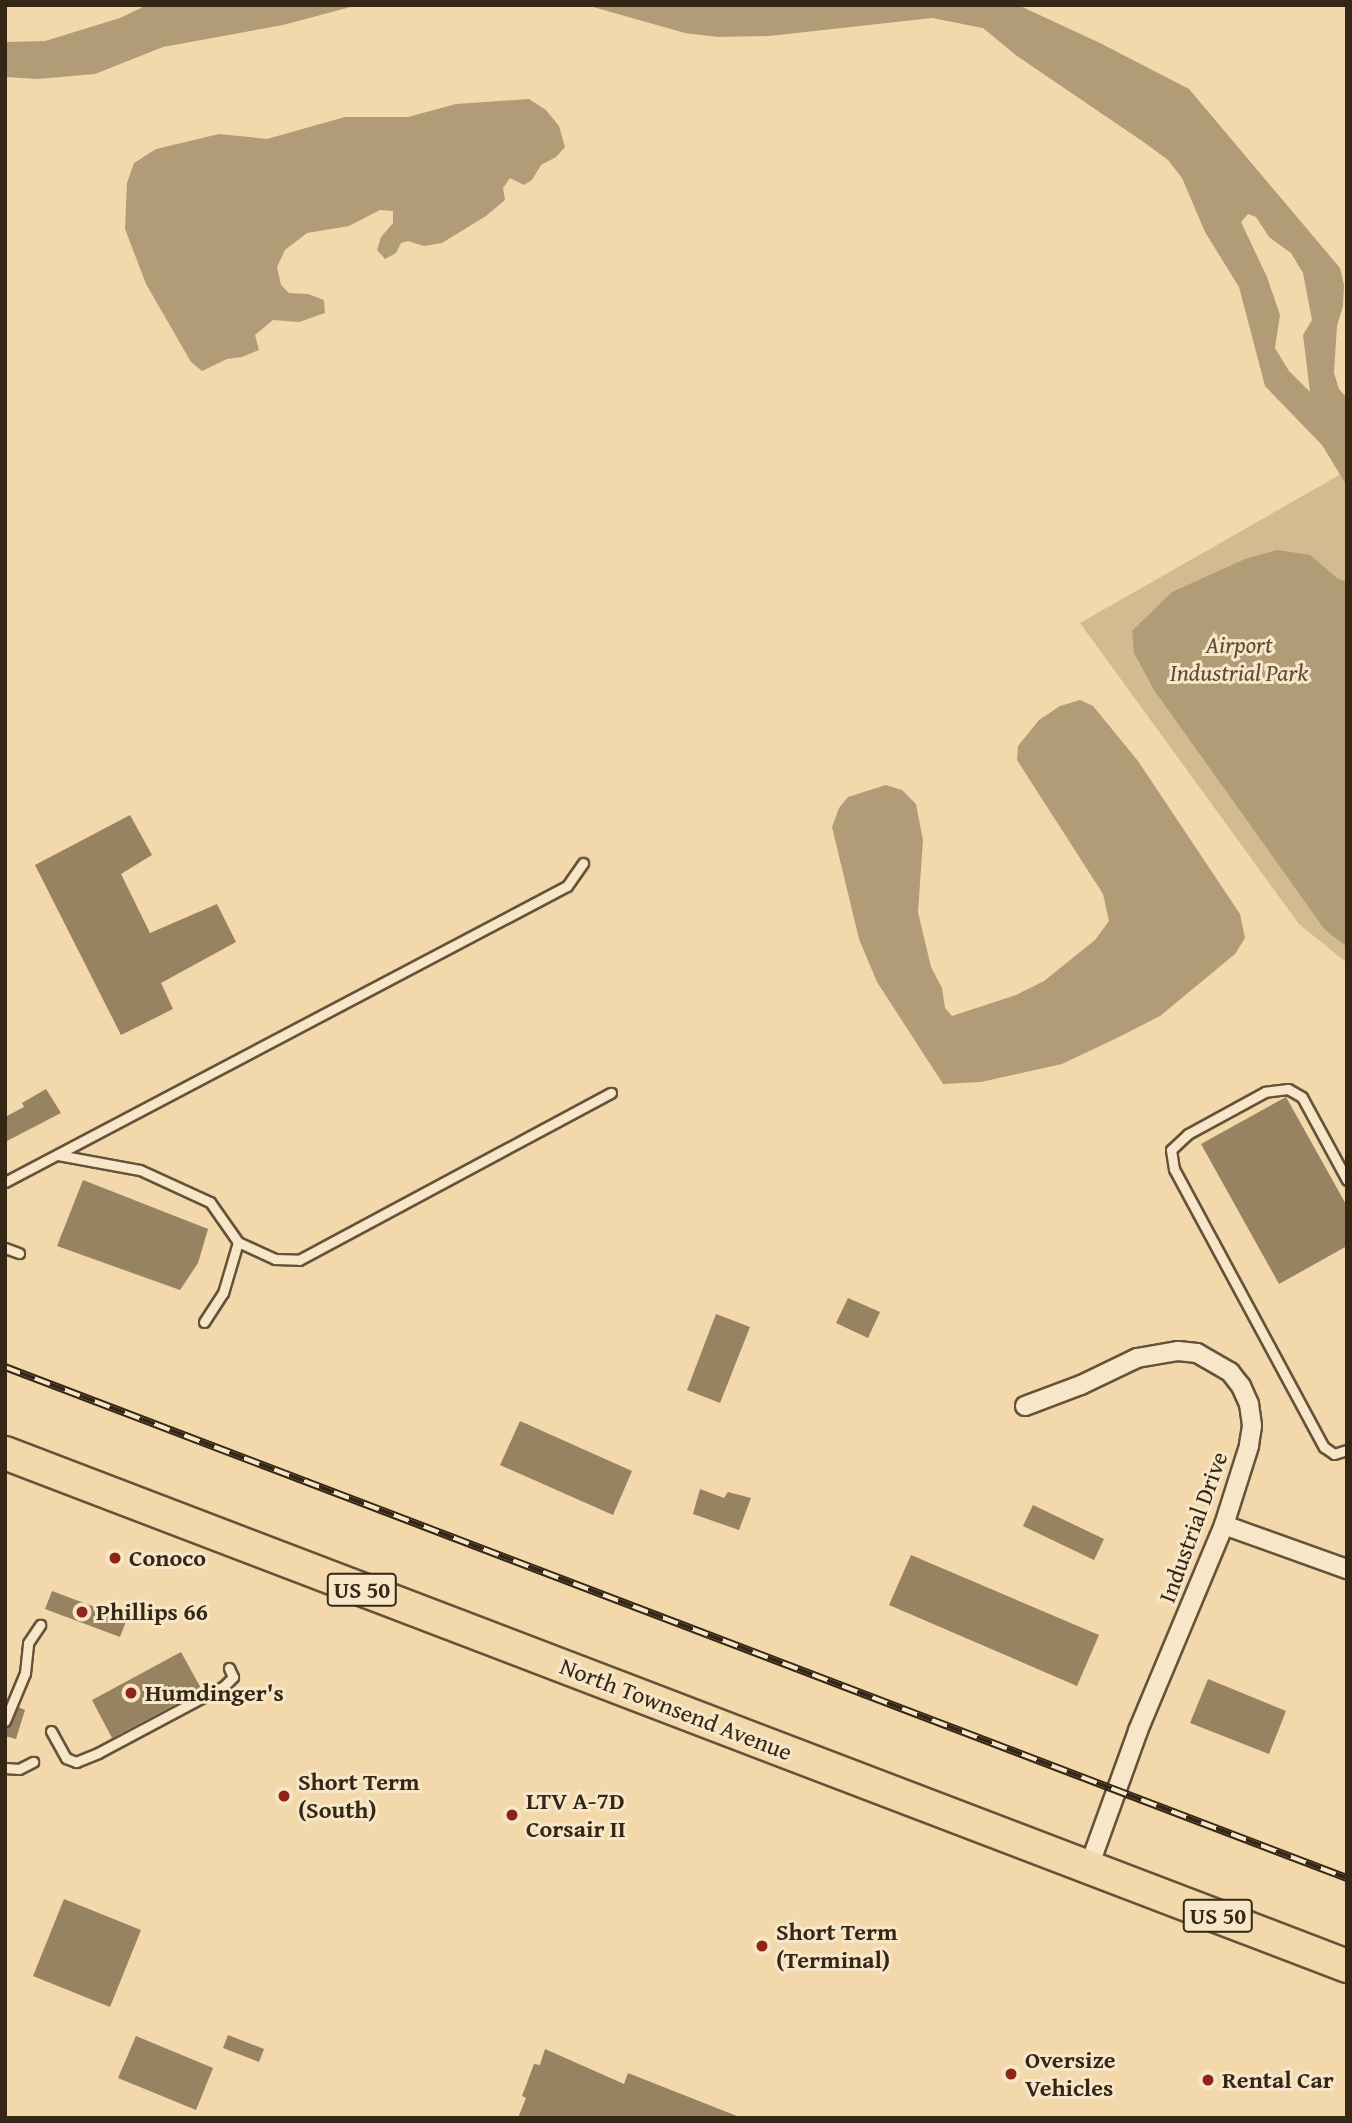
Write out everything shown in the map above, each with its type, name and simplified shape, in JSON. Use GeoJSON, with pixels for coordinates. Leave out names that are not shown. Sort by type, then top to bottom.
{"type":"FeatureCollection","features":[{"type":"Feature","properties":{"kind":"highway","name":"North Townsend Avenue"},"geometry":{"type":"LineString","coordinates":[[5,1453],[1347,1966]]}},
{"type":"Feature","properties":{"kind":"street","name":"Industrial Drive"},"geometry":{"type":"LineString","coordinates":[[1025,1406],[1081,1385],[1137,1358],[1178,1351],[1197,1353],[1214,1360],[1230,1372],[1241,1386],[1249,1404],[1252,1426],[1224,1525],[1138,1731],[1090,1866]]}},
{"type":"Feature","properties":{"kind":"street"},"geometry":{"type":"LineString","coordinates":[[1224,1525],[1347,1569]]}},
{"type":"Feature","properties":{"kind":"lane"},"geometry":{"type":"LineString","coordinates":[[5,1182],[567,886],[583,863]]}},
{"type":"Feature","properties":{"kind":"lane"},"geometry":{"type":"LineString","coordinates":[[1347,1180],[1302,1097],[1288,1089],[1265,1092],[1188,1134],[1171,1150],[1174,1170],[1324,1447],[1334,1454],[1347,1450]]}},
{"type":"Feature","properties":{"kind":"lane"},"geometry":{"type":"LineString","coordinates":[[58,1155],[141,1170],[210,1202],[238,1242],[275,1259],[299,1260],[611,1093]]}},
{"type":"Feature","properties":{"kind":"lane"},"geometry":{"type":"LineString","coordinates":[[204,1322],[222,1293],[238,1242]]}},
{"type":"Feature","properties":{"kind":"lane"},"geometry":{"type":"LineString","coordinates":[[5,1248],[19,1253]]}},
{"type":"Feature","properties":{"kind":"lane"},"geometry":{"type":"LineString","coordinates":[[5,1721],[25,1673],[28,1643],[40,1625]]}},
{"type":"Feature","properties":{"kind":"lane"},"geometry":{"type":"LineString","coordinates":[[51,1731],[66,1758],[76,1762],[224,1686],[233,1677],[229,1668]]}},
{"type":"Feature","properties":{"kind":"lane"},"geometry":{"type":"LineString","coordinates":[[5,1769],[19,1769],[33,1762]]}},
{"type":"Feature","properties":{"kind":"green space","name":"Airport Industrial Park"},"geometry":{"type":"Polygon","coordinates":[[[1341,474],[1347,486],[1347,963],[1299,924],[1080,623],[1341,474]]]}},
{"type":"Feature","properties":{"kind":"shaded area"},"geometry":{"type":"Polygon","coordinates":[[[147,5],[358,5],[283,25],[163,47],[95,74],[38,79],[5,77],[5,42],[45,41],[120,18],[147,5]]]}},
{"type":"Feature","properties":{"kind":"shaded area"},"geometry":{"type":"Polygon","coordinates":[[[586,5],[1018,5],[1189,89],[1340,268],[1344,285],[1343,306],[1337,326],[1334,373],[1339,389],[1347,398],[1347,486],[1322,445],[1265,386],[1239,287],[1205,232],[1182,178],[1168,160],[1017,56],[983,28],[932,18],[769,36],[718,37],[685,33],[586,5]],[[1248,214],[1241,222],[1267,277],[1280,315],[1275,348],[1289,371],[1310,392],[1303,335],[1312,320],[1303,273],[1291,253],[1269,237],[1256,217],[1248,214]]]}},
{"type":"Feature","properties":{"kind":"shaded area"},"geometry":{"type":"Polygon","coordinates":[[[529,99],[546,110],[559,126],[565,147],[556,157],[541,165],[532,180],[524,185],[510,178],[503,188],[505,200],[486,216],[442,243],[424,246],[408,241],[401,243],[396,253],[385,259],[377,250],[381,237],[393,223],[393,211],[380,210],[349,226],[307,233],[285,250],[277,267],[281,285],[289,293],[308,294],[324,300],[325,313],[299,322],[273,320],[255,335],[259,350],[242,357],[227,359],[202,371],[191,362],[146,284],[125,229],[127,183],[134,163],[156,149],[219,134],[267,139],[345,117],[408,117],[456,104],[529,99]]]}},
{"type":"Feature","properties":{"kind":"shaded area","name":"Airport Industrial Park"},"geometry":{"type":"Polygon","coordinates":[[[1277,550],[1310,555],[1337,578],[1347,582],[1347,947],[1325,930],[1154,690],[1134,653],[1132,631],[1172,592],[1245,559],[1277,550]]]}},
{"type":"Feature","properties":{"kind":"shaded area"},"geometry":{"type":"Polygon","coordinates":[[[1080,700],[1093,706],[1138,761],[1240,914],[1245,938],[1235,954],[1160,1016],[1119,1037],[1062,1064],[981,1082],[943,1084],[877,982],[859,939],[832,827],[839,808],[848,797],[886,785],[902,790],[916,804],[923,840],[918,912],[931,967],[942,988],[945,1008],[952,1016],[1016,995],[1044,981],[1095,940],[1109,921],[1103,894],[1017,760],[1018,746],[1039,720],[1060,706],[1080,700]]]}},
{"type":"Feature","properties":{"kind":"building"},"geometry":{"type":"Polygon","coordinates":[[[130,815],[152,855],[121,874],[150,933],[217,904],[236,942],[161,983],[173,1009],[121,1035],[35,865],[130,815]]]}},
{"type":"Feature","properties":{"kind":"building"},"geometry":{"type":"Polygon","coordinates":[[[46,1089],[61,1113],[5,1142],[5,1117],[24,1107],[22,1103],[46,1089]]]}},
{"type":"Feature","properties":{"kind":"building"},"geometry":{"type":"Polygon","coordinates":[[[1286,1097],[1347,1206],[1347,1246],[1279,1284],[1201,1144],[1286,1097]]]}},
{"type":"Feature","properties":{"kind":"building"},"geometry":{"type":"Polygon","coordinates":[[[83,1180],[208,1229],[198,1263],[180,1290],[57,1246],[83,1180]]]}},
{"type":"Feature","properties":{"kind":"building"},"geometry":{"type":"Polygon","coordinates":[[[848,1298],[880,1312],[868,1338],[836,1323],[848,1298]]]}},
{"type":"Feature","properties":{"kind":"building"},"geometry":{"type":"Polygon","coordinates":[[[716,1314],[750,1327],[720,1403],[687,1390],[716,1314]]]}},
{"type":"Feature","properties":{"kind":"building"},"geometry":{"type":"Polygon","coordinates":[[[520,1421],[632,1471],[613,1515],[500,1465],[520,1421]]]}},
{"type":"Feature","properties":{"kind":"building"},"geometry":{"type":"Polygon","coordinates":[[[700,1489],[724,1498],[728,1492],[751,1498],[739,1530],[693,1514],[700,1489]]]}},
{"type":"Feature","properties":{"kind":"building"},"geometry":{"type":"Polygon","coordinates":[[[1033,1505],[1104,1539],[1094,1560],[1023,1526],[1033,1505]]]}},
{"type":"Feature","properties":{"kind":"building"},"geometry":{"type":"Polygon","coordinates":[[[911,1555],[1099,1635],[1077,1686],[889,1605],[911,1555]]]}},
{"type":"Feature","properties":{"kind":"building","name":"Phillips 66"},"geometry":{"type":"Polygon","coordinates":[[[52,1591],[127,1619],[120,1637],[45,1609],[52,1591]]]}},
{"type":"Feature","properties":{"kind":"building"},"geometry":{"type":"Polygon","coordinates":[[[181,1652],[202,1690],[112,1738],[92,1700],[181,1652]]]}},
{"type":"Feature","properties":{"kind":"building"},"geometry":{"type":"Polygon","coordinates":[[[1208,1679],[1286,1711],[1269,1754],[1190,1723],[1208,1679]]]}},
{"type":"Feature","properties":{"kind":"building"},"geometry":{"type":"Polygon","coordinates":[[[18,1707],[25,1710],[16,1739],[5,1736],[5,1728],[11,1724],[18,1707]]]}},
{"type":"Feature","properties":{"kind":"building"},"geometry":{"type":"Polygon","coordinates":[[[64,1899],[141,1930],[110,2007],[33,1976],[64,1899]]]}},
{"type":"Feature","properties":{"kind":"building"},"geometry":{"type":"Polygon","coordinates":[[[228,2035],[264,2049],[259,2062],[223,2048],[228,2035]]]}},
{"type":"Feature","properties":{"kind":"building"},"geometry":{"type":"Polygon","coordinates":[[[136,2036],[213,2068],[196,2110],[118,2078],[136,2036]]]}},
{"type":"Feature","properties":{"kind":"building"},"geometry":{"type":"Polygon","coordinates":[[[545,2049],[624,2084],[628,2073],[742,2118],[518,2118],[526,2098],[522,2096],[534,2064],[540,2065],[545,2049]]]}},
{"type":"Feature","properties":{"kind":"railway"},"geometry":{"type":"LineString","coordinates":[[5,1367],[1347,1878]]}},
{"type":"Feature","properties":{"kind":"place","name":"Conoco"},"geometry":{"type":"Point","coordinates":[115,1558]}},
{"type":"Feature","properties":{"kind":"place","name":"Phillips 66"},"geometry":{"type":"Point","coordinates":[82,1612]}},
{"type":"Feature","properties":{"kind":"place","name":"Humdinger's"},"geometry":{"type":"Point","coordinates":[131,1693]}},
{"type":"Feature","properties":{"kind":"place","name":"Short Term (South)"},"geometry":{"type":"Point","coordinates":[284,1796]}},
{"type":"Feature","properties":{"kind":"place","name":"LTV A-7D Corsair II"},"geometry":{"type":"Point","coordinates":[512,1815]}},
{"type":"Feature","properties":{"kind":"place","name":"Short Term (Terminal)"},"geometry":{"type":"Point","coordinates":[762,1946]}},
{"type":"Feature","properties":{"kind":"place","name":"Oversize Vehicles"},"geometry":{"type":"Point","coordinates":[1011,2074]}},
{"type":"Feature","properties":{"kind":"place","name":"Rental Car"},"geometry":{"type":"Point","coordinates":[1208,2080]}}]}
